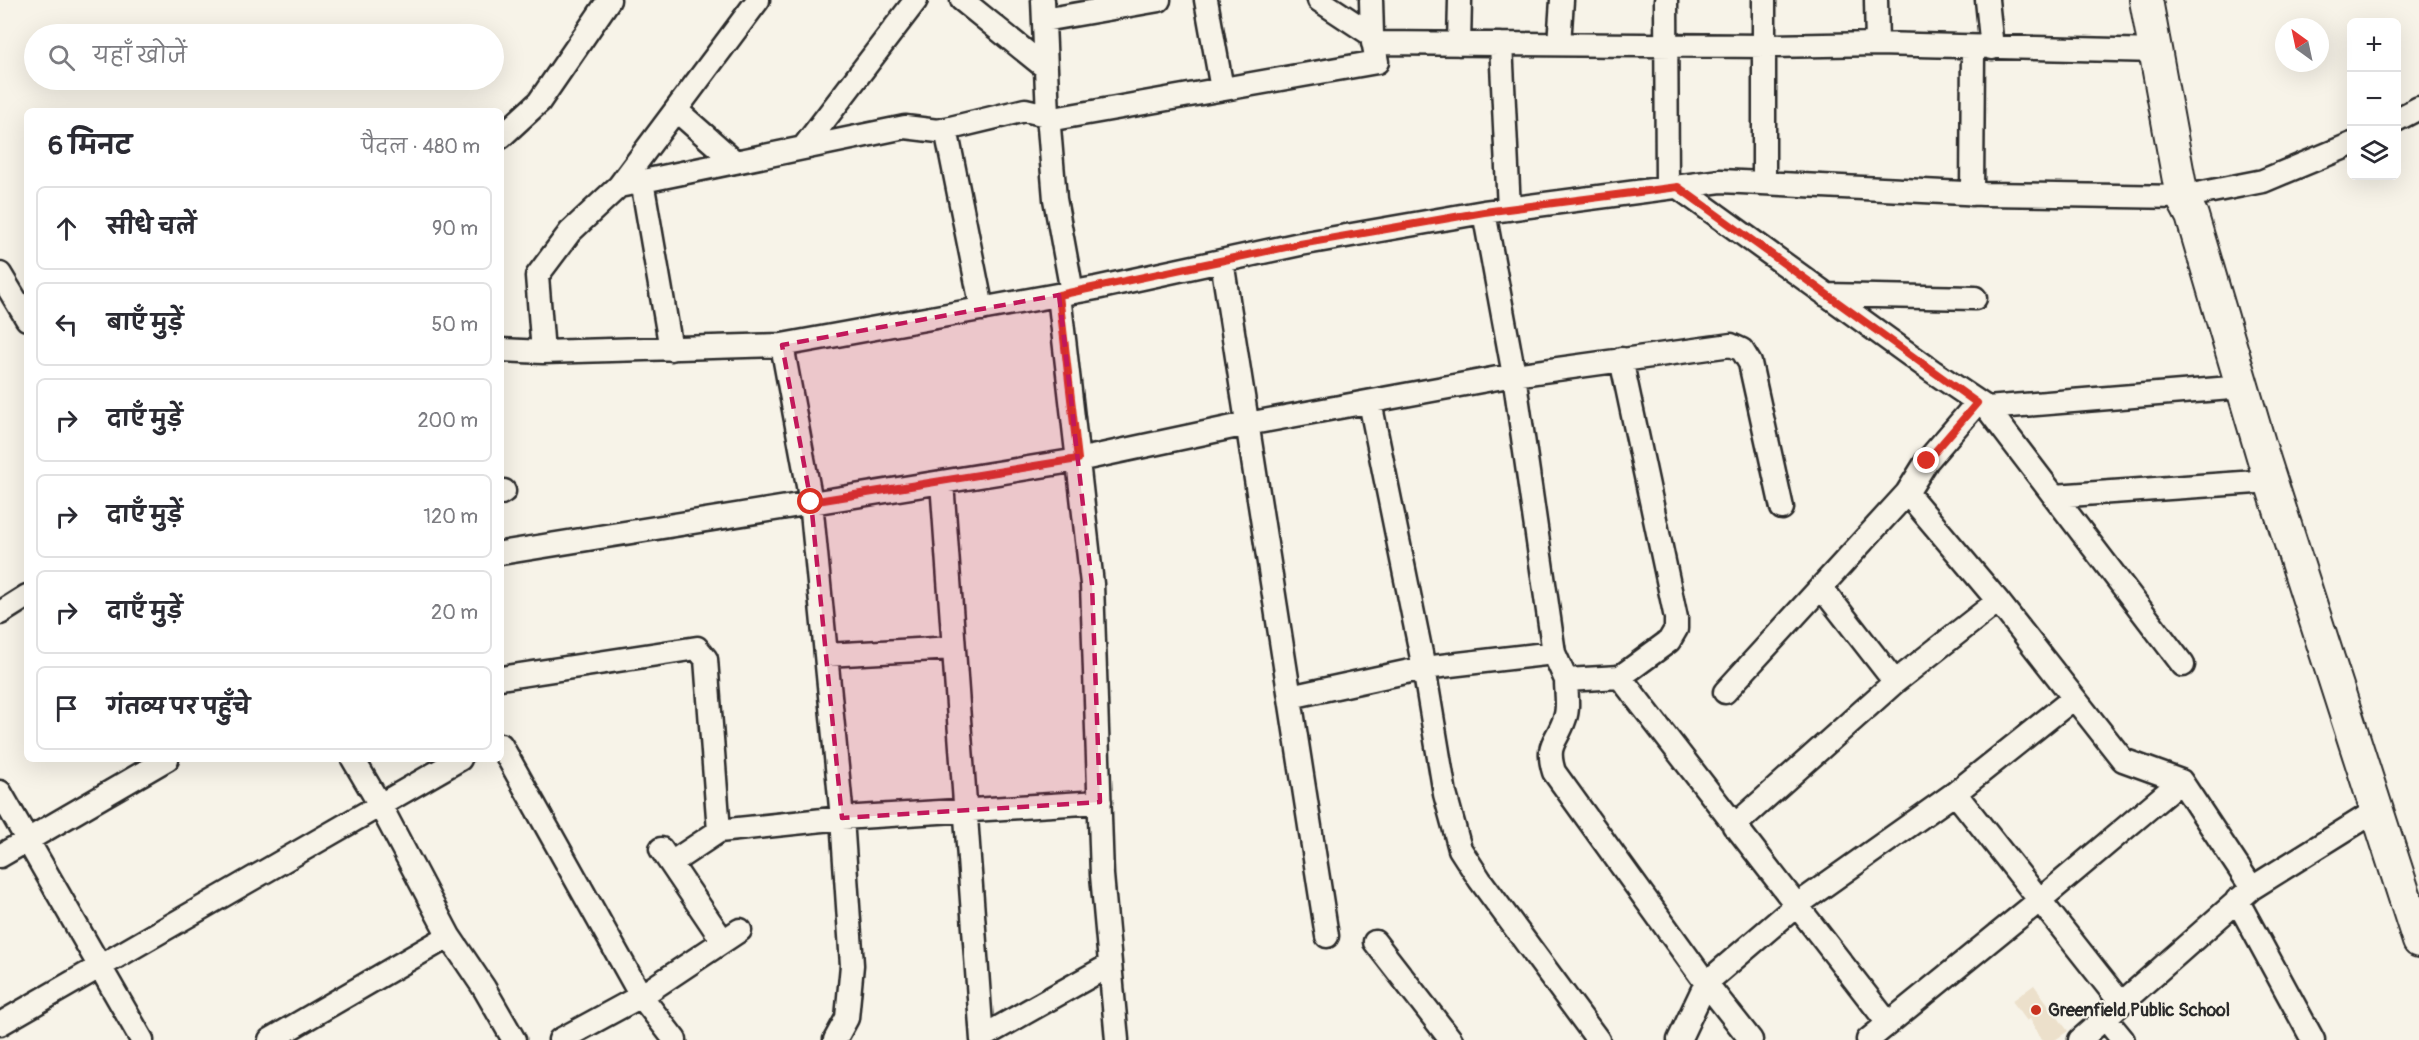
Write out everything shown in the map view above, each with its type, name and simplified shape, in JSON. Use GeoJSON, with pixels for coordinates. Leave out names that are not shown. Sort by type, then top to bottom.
{"type":"FeatureCollection","features":[{"type":"Feature","properties":{"kind":"street"},"geometry":{"type":"LineString","coordinates":[[504,134],[539,102],[609,0]]}},
{"type":"Feature","properties":{"kind":"street"},"geometry":{"type":"LineString","coordinates":[[543,352],[537,276],[570,232],[619,186],[758,0]]}},
{"type":"Feature","properties":{"kind":"street"},"geometry":{"type":"LineString","coordinates":[[803,148],[916,0]]}},
{"type":"Feature","properties":{"kind":"street"},"geometry":{"type":"LineString","coordinates":[[962,0],[1046,68]]}},
{"type":"Feature","properties":{"kind":"street"},"geometry":{"type":"LineString","coordinates":[[1117,1040],[1102,875],[1092,584],[1078,459],[1066,294],[1055,199],[1043,10],[1159,0]]}},
{"type":"Feature","properties":{"kind":"street"},"geometry":{"type":"LineString","coordinates":[[1206,0],[1222,89]]}},
{"type":"Feature","properties":{"kind":"street"},"geometry":{"type":"LineString","coordinates":[[1319,0],[1372,39],[1459,44],[1764,46],[1877,44],[2157,51]]}},
{"type":"Feature","properties":{"kind":"street"},"geometry":{"type":"LineString","coordinates":[[619,186],[905,127],[938,131],[1025,110],[1059,117],[1377,62],[1372,39],[1371,0]]}},
{"type":"Feature","properties":{"kind":"street"},"geometry":{"type":"LineString","coordinates":[[1459,44],[1460,0]]}},
{"type":"Feature","properties":{"kind":"street"},"geometry":{"type":"LineString","coordinates":[[1559,44],[1562,0]]}},
{"type":"Feature","properties":{"kind":"street"},"geometry":{"type":"LineString","coordinates":[[1666,0],[1673,188]]}},
{"type":"Feature","properties":{"kind":"street"},"geometry":{"type":"LineString","coordinates":[[1764,0],[1764,183]]}},
{"type":"Feature","properties":{"kind":"street"},"geometry":{"type":"LineString","coordinates":[[1876,0],[1877,44]]}},
{"type":"Feature","properties":{"kind":"street"},"geometry":{"type":"LineString","coordinates":[[1972,194],[1987,0]]}},
{"type":"Feature","properties":{"kind":"street"},"geometry":{"type":"LineString","coordinates":[[2146,0],[2182,197],[2192,216],[2271,481],[2419,940]]}},
{"type":"Feature","properties":{"kind":"street"},"geometry":{"type":"LineString","coordinates":[[1501,44],[1509,209]]}},
{"type":"Feature","properties":{"kind":"street"},"geometry":{"type":"LineString","coordinates":[[2401,118],[2419,108]]}},
{"type":"Feature","properties":{"kind":"street"},"geometry":{"type":"LineString","coordinates":[[676,110],[735,162]]}},
{"type":"Feature","properties":{"kind":"street"},"geometry":{"type":"LineString","coordinates":[[946,129],[982,309]]}},
{"type":"Feature","properties":{"kind":"street"},"geometry":{"type":"LineString","coordinates":[[504,350],[543,352],[782,345],[1066,294],[1300,244],[1484,212],[1721,181],[1972,194],[2182,197],[2263,181],[2347,146]]}},
{"type":"Feature","properties":{"kind":"street"},"geometry":{"type":"LineString","coordinates":[[642,181],[671,349]]}},
{"type":"Feature","properties":{"kind":"street"},"geometry":{"type":"LineString","coordinates":[[1673,188],[1982,405],[2182,665]]}},
{"type":"Feature","properties":{"kind":"street"},"geometry":{"type":"LineString","coordinates":[[1484,212],[1514,375],[1554,652],[1566,680],[1566,717],[1551,747],[1549,757],[1554,772],[1706,983],[1751,1040]]}},
{"type":"Feature","properties":{"kind":"street"},"geometry":{"type":"LineString","coordinates":[[1222,261],[1327,936]]}},
{"type":"Feature","properties":{"kind":"street"},"geometry":{"type":"LineString","coordinates":[[0,274],[24,314]]}},
{"type":"Feature","properties":{"kind":"street"},"geometry":{"type":"LineString","coordinates":[[1826,295],[1975,298]]}},
{"type":"Feature","properties":{"kind":"street"},"geometry":{"type":"LineString","coordinates":[[782,345],[811,502],[842,818],[852,965],[847,1018],[835,1040]]}},
{"type":"Feature","properties":{"kind":"street"},"geometry":{"type":"LineString","coordinates":[[504,553],[1078,459],[1248,424],[1514,375],[1731,345],[1742,350],[1750,363],[1782,508]]}},
{"type":"Feature","properties":{"kind":"street"},"geometry":{"type":"LineString","coordinates":[[1566,680],[1620,677],[1669,641],[1676,629],[1676,618],[1621,359]]}},
{"type":"Feature","properties":{"kind":"street"},"geometry":{"type":"LineString","coordinates":[[1725,692],[1907,493],[1927,461],[1982,405],[2243,387]]}},
{"type":"Feature","properties":{"kind":"street"},"geometry":{"type":"LineString","coordinates":[[1370,402],[1424,668],[1445,794],[1460,849],[1480,880],[1598,1040]]}},
{"type":"Feature","properties":{"kind":"street"},"geometry":{"type":"LineString","coordinates":[[2054,496],[2271,481]]}},
{"type":"Feature","properties":{"kind":"street"},"geometry":{"type":"LineString","coordinates":[[942,482],[982,1038],[1110,965]]}},
{"type":"Feature","properties":{"kind":"street"},"geometry":{"type":"LineString","coordinates":[[1907,493],[1998,601],[2122,760],[2181,781],[2245,894],[2313,1040]]}},
{"type":"Feature","properties":{"kind":"street"},"geometry":{"type":"LineString","coordinates":[[1821,587],[1895,682]]}},
{"type":"Feature","properties":{"kind":"street"},"geometry":{"type":"LineString","coordinates":[[0,613],[24,598]]}},
{"type":"Feature","properties":{"kind":"street"},"geometry":{"type":"LineString","coordinates":[[1734,826],[1895,682],[1998,601]]}},
{"type":"Feature","properties":{"kind":"street"},"geometry":{"type":"LineString","coordinates":[[504,678],[698,648],[706,659],[719,831]]}},
{"type":"Feature","properties":{"kind":"street"},"geometry":{"type":"LineString","coordinates":[[826,655],[954,648]]}},
{"type":"Feature","properties":{"kind":"street"},"geometry":{"type":"LineString","coordinates":[[1290,697],[1424,668],[1554,652]]}},
{"type":"Feature","properties":{"kind":"street"},"geometry":{"type":"LineString","coordinates":[[1620,677],[1888,1023]]}},
{"type":"Feature","properties":{"kind":"street"},"geometry":{"type":"LineString","coordinates":[[1679,1040],[1706,983],[1797,905],[1955,794],[2074,698]]}},
{"type":"Feature","properties":{"kind":"street"},"geometry":{"type":"LineString","coordinates":[[504,750],[641,996],[675,1040]]}},
{"type":"Feature","properties":{"kind":"street"},"geometry":{"type":"LineString","coordinates":[[0,856],[162,762]]}},
{"type":"Feature","properties":{"kind":"street"},"geometry":{"type":"LineString","coordinates":[[355,762],[449,936],[484,988],[514,1040]]}},
{"type":"Feature","properties":{"kind":"street"},"geometry":{"type":"LineString","coordinates":[[0,1024],[455,762]]}},
{"type":"Feature","properties":{"kind":"street"},"geometry":{"type":"LineString","coordinates":[[1868,1040],[2181,781]]}},
{"type":"Feature","properties":{"kind":"street"},"geometry":{"type":"LineString","coordinates":[[0,792],[142,1040]]}},
{"type":"Feature","properties":{"kind":"street"},"geometry":{"type":"LineString","coordinates":[[1955,794],[2040,900],[2113,1011],[2123,1040]]}},
{"type":"Feature","properties":{"kind":"street"},"geometry":{"type":"LineString","coordinates":[[560,1040],[641,996],[731,935],[666,856],[719,831],[842,818],[1100,802]]}},
{"type":"Feature","properties":{"kind":"street"},"geometry":{"type":"LineString","coordinates":[[2080,1040],[2245,894],[2377,810]]}},
{"type":"Feature","properties":{"kind":"street"},"geometry":{"type":"LineString","coordinates":[[270,1040],[449,936]]}},
{"type":"Feature","properties":{"kind":"street"},"geometry":{"type":"LineString","coordinates":[[1375,942],[1451,1040]]}},
{"type":"Feature","properties":{"kind":"highlighted area"},"geometry":{"type":"Polygon","coordinates":[[[1059,295],[1092,584],[1100,802],[842,818],[811,502],[782,345],[1059,295]]]}},
{"type":"Feature","properties":{"kind":"shaded area","name":"Greenfield Public School"},"geometry":{"type":"Polygon","coordinates":[[[2034,985],[2068,1031],[2055,1040],[2041,1040],[2030,1019],[2027,1021],[2012,1001],[2034,985]]]}},
{"type":"Feature","properties":{"kind":"place","name":"Greenfield Public School"},"geometry":{"type":"Point","coordinates":[2036,1010]}},
{"type":"Feature","properties":{"kind":"route"},"geometry":{"type":"LineString","coordinates":[[811,502],[1078,459],[1059,295],[1300,244],[1484,212],[1678,187],[1977,403],[1927,461]]}}]}
